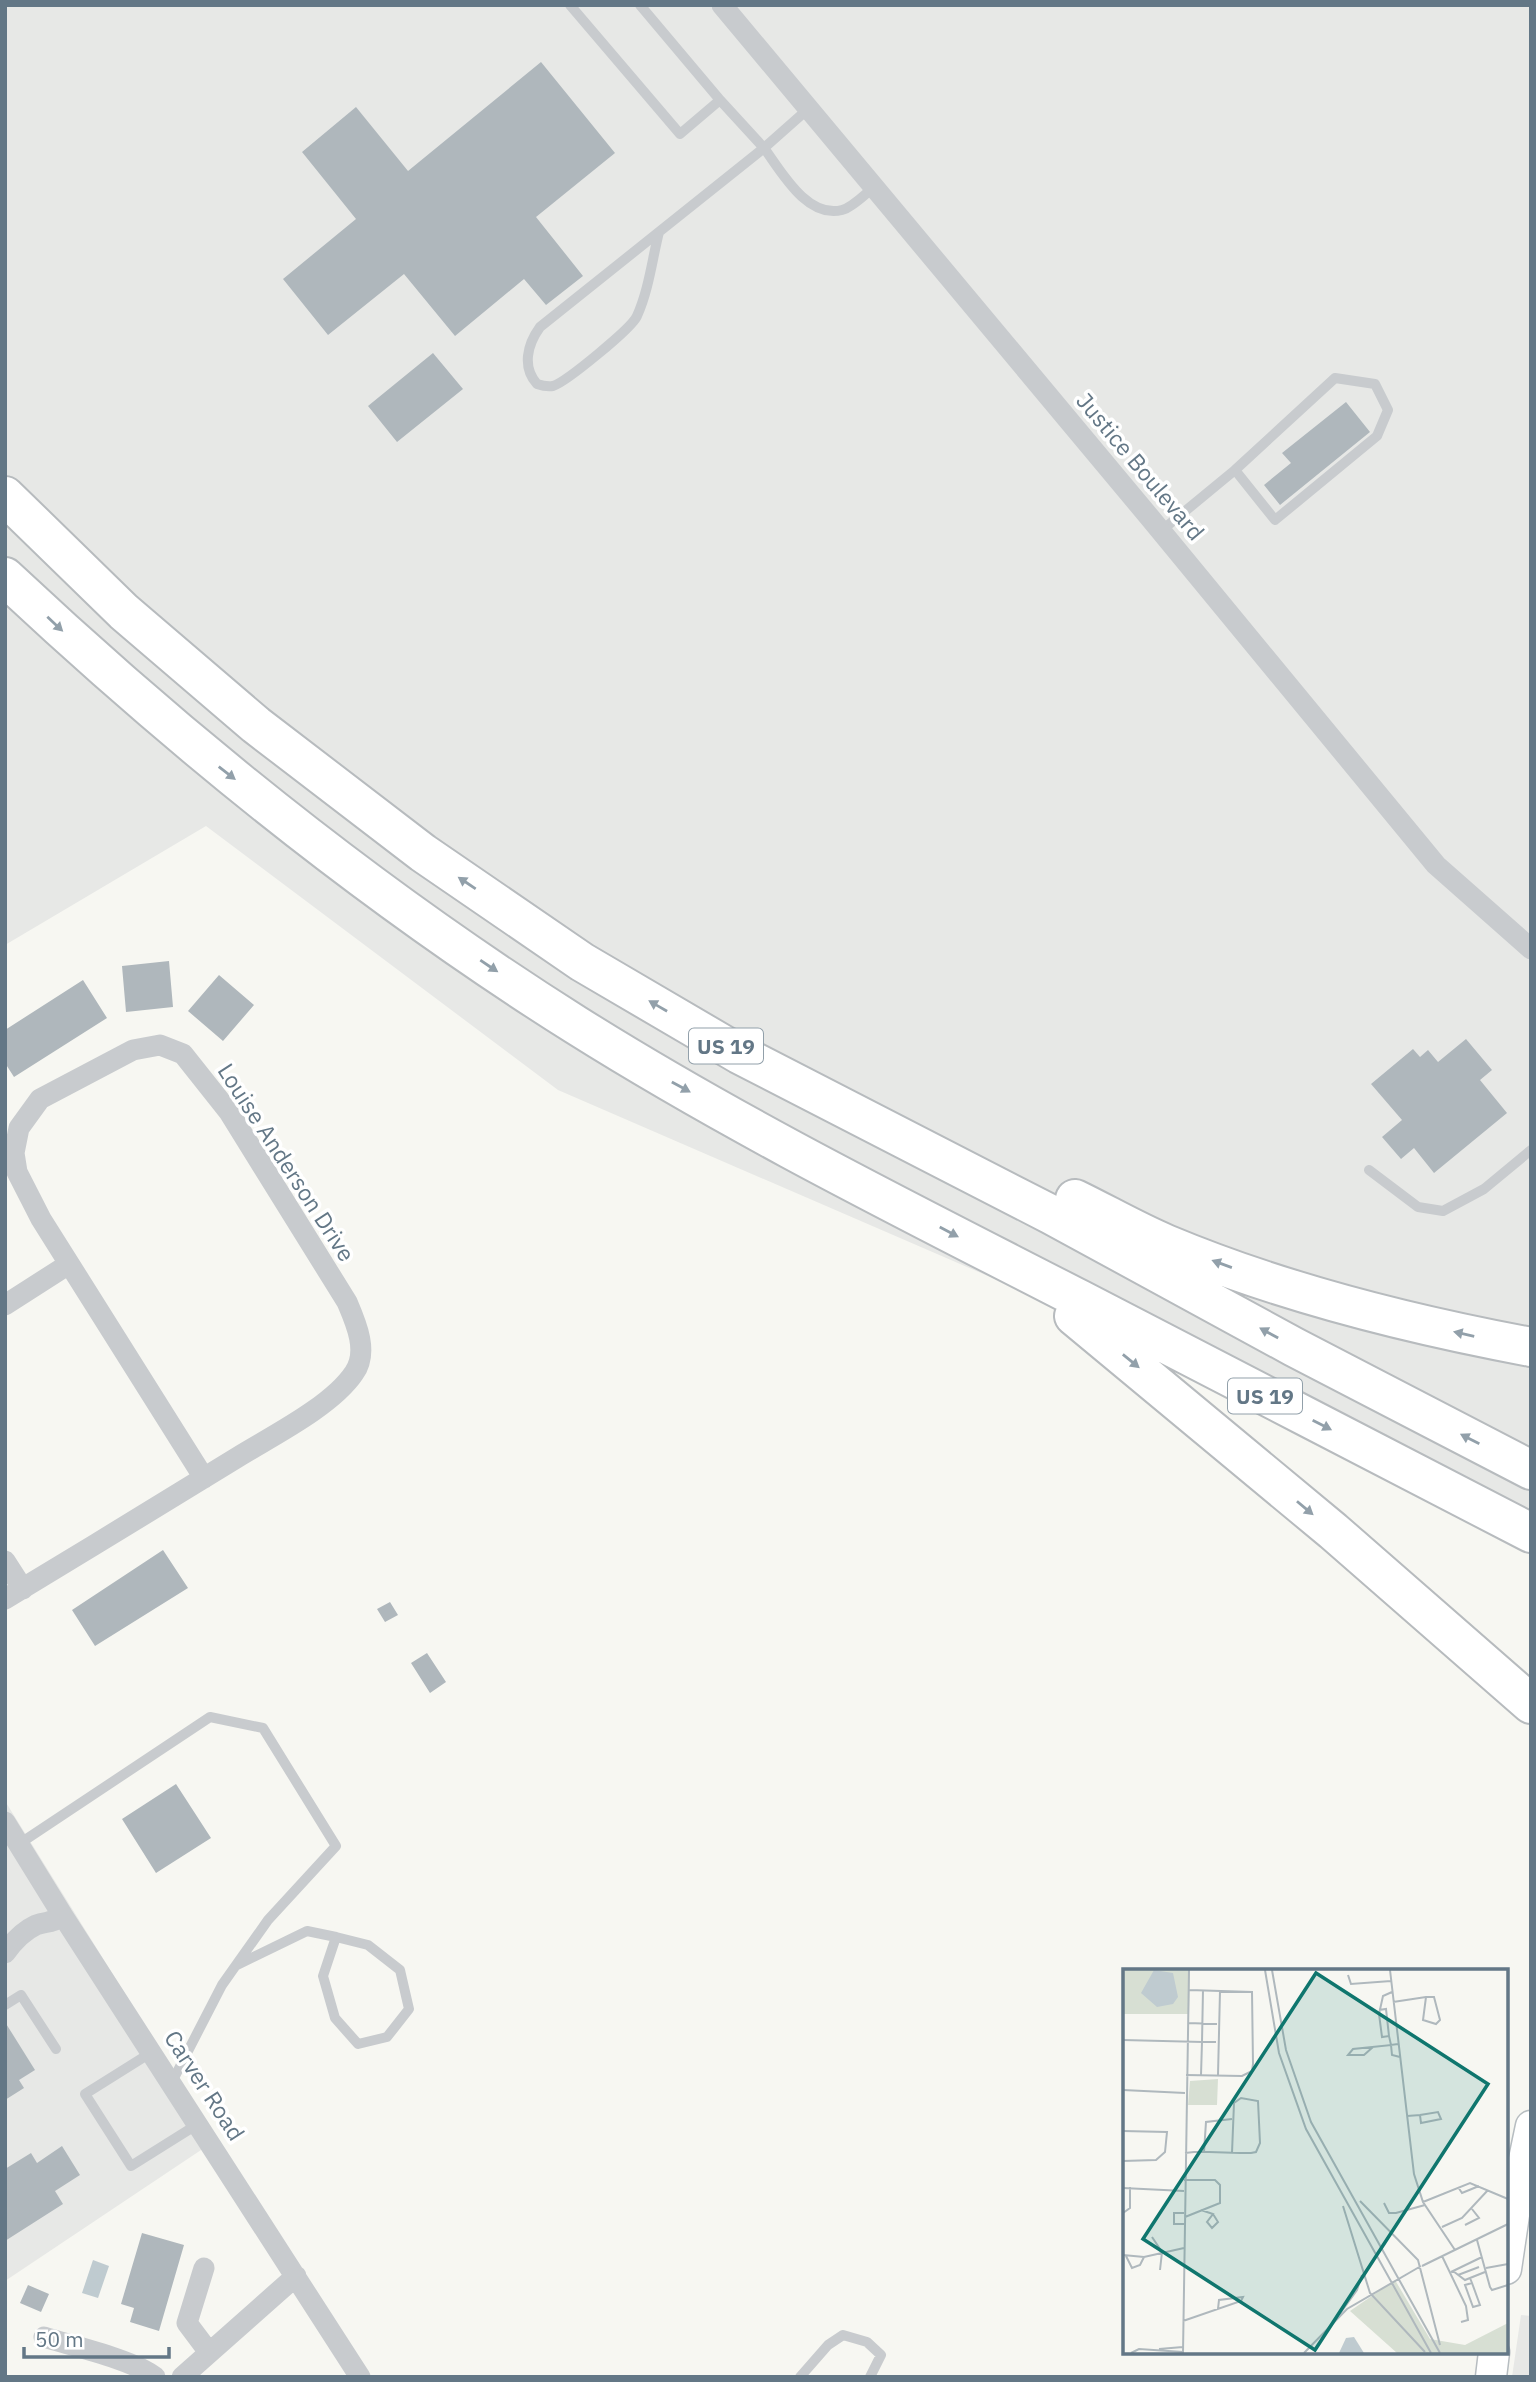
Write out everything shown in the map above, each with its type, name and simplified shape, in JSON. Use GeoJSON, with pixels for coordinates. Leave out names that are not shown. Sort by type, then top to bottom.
{"type":"FeatureCollection","features":[{"type":"Feature","properties":{"kind":"highway","name":"US 19"},"geometry":{"type":"LineString","coordinates":[[5,496],[124,612],[236,708],[423,853],[582,962],[739,1054],[1050,1214],[1294,1347],[1531,1470]]}},
{"type":"Feature","properties":{"kind":"highway","name":"US 19"},"geometry":{"type":"LineString","coordinates":[[5,577],[93,659],[221,769],[392,900],[573,1023],[655,1073],[800,1154],[1531,1533]]}},
{"type":"Feature","properties":{"kind":"highway"},"geometry":{"type":"LineString","coordinates":[[739,1054],[920,1124],[1166,1244],[1345,1306],[1475,1337],[1531,1347]]}},
{"type":"Feature","properties":{"kind":"highway"},"geometry":{"type":"LineString","coordinates":[[1000,1259],[1173,1396],[1531,1704]]}},
{"type":"Feature","properties":{"kind":"highway"},"geometry":{"type":"LineString","coordinates":[[1502,1680],[1531,1731]]}},
{"type":"Feature","properties":{"kind":"main road"},"geometry":{"type":"LineString","coordinates":[[1508,2256],[1531,2126]]}},
{"type":"Feature","properties":{"kind":"main road"},"geometry":{"type":"LineString","coordinates":[[1491,2377],[1494,2354]]}},
{"type":"Feature","properties":{"kind":"street","name":"Justice Boulevard"},"geometry":{"type":"LineString","coordinates":[[722,5],[1436,865],[1531,949]]}},
{"type":"Feature","properties":{"kind":"street","name":"Louise Anderson Drive"},"geometry":{"type":"LineString","coordinates":[[14,1594],[204,1478],[327,1401],[355,1372],[361,1350],[359,1329],[347,1302],[229,1112],[183,1054],[160,1045],[133,1050],[40,1099],[19,1128],[14,1153],[17,1172],[41,1219],[204,1478]]}},
{"type":"Feature","properties":{"kind":"street"},"geometry":{"type":"LineString","coordinates":[[5,1305],[69,1264]]}},
{"type":"Feature","properties":{"kind":"street"},"geometry":{"type":"LineString","coordinates":[[5,1561],[14,1594]]}},
{"type":"Feature","properties":{"kind":"street","name":"Carver Road"},"geometry":{"type":"LineString","coordinates":[[5,1822],[57,1920],[172,2082],[360,2377]]}},
{"type":"Feature","properties":{"kind":"street"},"geometry":{"type":"LineString","coordinates":[[5,1954],[14,1940],[36,1925],[57,1920]]}},
{"type":"Feature","properties":{"kind":"street"},"geometry":{"type":"LineString","coordinates":[[204,2268],[187,2323],[208,2351]]}},
{"type":"Feature","properties":{"kind":"street"},"geometry":{"type":"LineString","coordinates":[[182,2377],[208,2351],[296,2276]]}},
{"type":"Feature","properties":{"kind":"street"},"geometry":{"type":"LineString","coordinates":[[44,2337],[111,2358],[149,2372],[155,2377]]}},
{"type":"Feature","properties":{"kind":"lane"},"geometry":{"type":"LineString","coordinates":[[570,5],[680,134],[720,100]]}},
{"type":"Feature","properties":{"kind":"lane"},"geometry":{"type":"LineString","coordinates":[[640,5],[764,148],[795,190],[814,205],[832,211],[845,210],[874,187]]}},
{"type":"Feature","properties":{"kind":"lane"},"geometry":{"type":"LineString","coordinates":[[659,232],[649,281],[635,320],[569,377],[546,387],[537,384],[529,370],[527,358],[533,337],[540,327],[764,148],[808,109]]}},
{"type":"Feature","properties":{"kind":"lane"},"geometry":{"type":"LineString","coordinates":[[1161,531],[1235,470],[1335,378],[1375,384],[1388,410],[1377,436],[1275,520],[1235,470]]}},
{"type":"Feature","properties":{"kind":"lane"},"geometry":{"type":"LineString","coordinates":[[1370,1170],[1418,1207],[1443,1211],[1484,1189],[1531,1150]]}},
{"type":"Feature","properties":{"kind":"lane"},"geometry":{"type":"LineString","coordinates":[[19,1844],[210,1717],[263,1728],[336,1846],[268,1920],[235,1966],[222,1985],[172,2082]]}},
{"type":"Feature","properties":{"kind":"lane"},"geometry":{"type":"LineString","coordinates":[[235,1966],[307,1931],[336,1937],[368,1945],[400,1970],[409,2009],[387,2037],[358,2044],[335,2018],[323,1976],[336,1937]]}},
{"type":"Feature","properties":{"kind":"lane"},"geometry":{"type":"LineString","coordinates":[[5,2004],[21,1995],[56,2049]]}},
{"type":"Feature","properties":{"kind":"lane"},"geometry":{"type":"LineString","coordinates":[[152,2052],[85,2094],[131,2166],[198,2124]]}},
{"type":"Feature","properties":{"kind":"lane"},"geometry":{"type":"LineString","coordinates":[[800,2377],[828,2345],[843,2335],[867,2342],[881,2355],[870,2377]]}},
{"type":"Feature","properties":{"kind":"shaded area"},"geometry":{"type":"Polygon","coordinates":[[[5,5],[1531,5],[1531,1511],[558,1090],[206,826],[5,945],[5,5]]]}},
{"type":"Feature","properties":{"kind":"shaded area"},"geometry":{"type":"Polygon","coordinates":[[[5,1801],[216,2140],[5,2281],[5,1801]]]}},
{"type":"Feature","properties":{"kind":"shaded area"},"geometry":{"type":"Polygon","coordinates":[[[93,2260],[109,2266],[98,2298],[82,2293],[93,2260]]]}},
{"type":"Feature","properties":{"kind":"shaded area"},"geometry":{"type":"Polygon","coordinates":[[[1521,2315],[1531,2316],[1531,2377],[1512,2377],[1521,2315]]]}},
{"type":"Feature","properties":{"kind":"building"},"geometry":{"type":"Polygon","coordinates":[[[541,62],[615,153],[536,217],[583,276],[546,305],[524,279],[455,336],[404,274],[328,335],[283,279],[356,219],[302,152],[356,107],[408,171],[541,62]]]}},
{"type":"Feature","properties":{"kind":"building"},"geometry":{"type":"Polygon","coordinates":[[[433,353],[463,389],[397,442],[368,406],[433,353]]]}},
{"type":"Feature","properties":{"kind":"building"},"geometry":{"type":"Polygon","coordinates":[[[1346,402],[1370,432],[1280,505],[1264,485],[1291,463],[1282,453],[1346,402]]]}},
{"type":"Feature","properties":{"kind":"building"},"geometry":{"type":"Polygon","coordinates":[[[169,961],[173,1007],[126,1012],[122,966],[169,961]]]}},
{"type":"Feature","properties":{"kind":"building"},"geometry":{"type":"Polygon","coordinates":[[[219,975],[254,1005],[223,1041],[188,1011],[219,975]]]}},
{"type":"Feature","properties":{"kind":"building"},"geometry":{"type":"Polygon","coordinates":[[[83,980],[107,1018],[14,1077],[5,1063],[5,1030],[83,980]]]}},
{"type":"Feature","properties":{"kind":"building"},"geometry":{"type":"Polygon","coordinates":[[[1466,1039],[1492,1070],[1480,1080],[1507,1113],[1434,1173],[1414,1148],[1401,1159],[1382,1137],[1402,1120],[1371,1084],[1413,1049],[1420,1057],[1428,1050],[1438,1062],[1466,1039]]]}},
{"type":"Feature","properties":{"kind":"building"},"geometry":{"type":"Polygon","coordinates":[[[163,1550],[188,1588],[95,1646],[72,1610],[163,1550]]]}},
{"type":"Feature","properties":{"kind":"building"},"geometry":{"type":"Polygon","coordinates":[[[390,1602],[398,1615],[385,1622],[377,1609],[390,1602]]]}},
{"type":"Feature","properties":{"kind":"building"},"geometry":{"type":"Polygon","coordinates":[[[427,1653],[446,1682],[430,1693],[411,1663],[427,1653]]]}},
{"type":"Feature","properties":{"kind":"building"},"geometry":{"type":"Polygon","coordinates":[[[176,1784],[211,1838],[156,1873],[122,1819],[176,1784]]]}},
{"type":"Feature","properties":{"kind":"building"},"geometry":{"type":"Polygon","coordinates":[[[5,2022],[35,2070],[19,2080],[24,2088],[5,2100],[5,2022]]]}},
{"type":"Feature","properties":{"kind":"building"},"geometry":{"type":"Polygon","coordinates":[[[62,2146],[80,2175],[55,2191],[63,2204],[5,2241],[5,2169],[31,2153],[37,2163],[62,2146]]]}},
{"type":"Feature","properties":{"kind":"building"},"geometry":{"type":"Polygon","coordinates":[[[142,2233],[184,2245],[159,2331],[130,2322],[134,2308],[121,2304],[142,2233]]]}},
{"type":"Feature","properties":{"kind":"building"},"geometry":{"type":"Polygon","coordinates":[[[28,2285],[49,2294],[41,2312],[20,2303],[28,2285]]]}}]}
